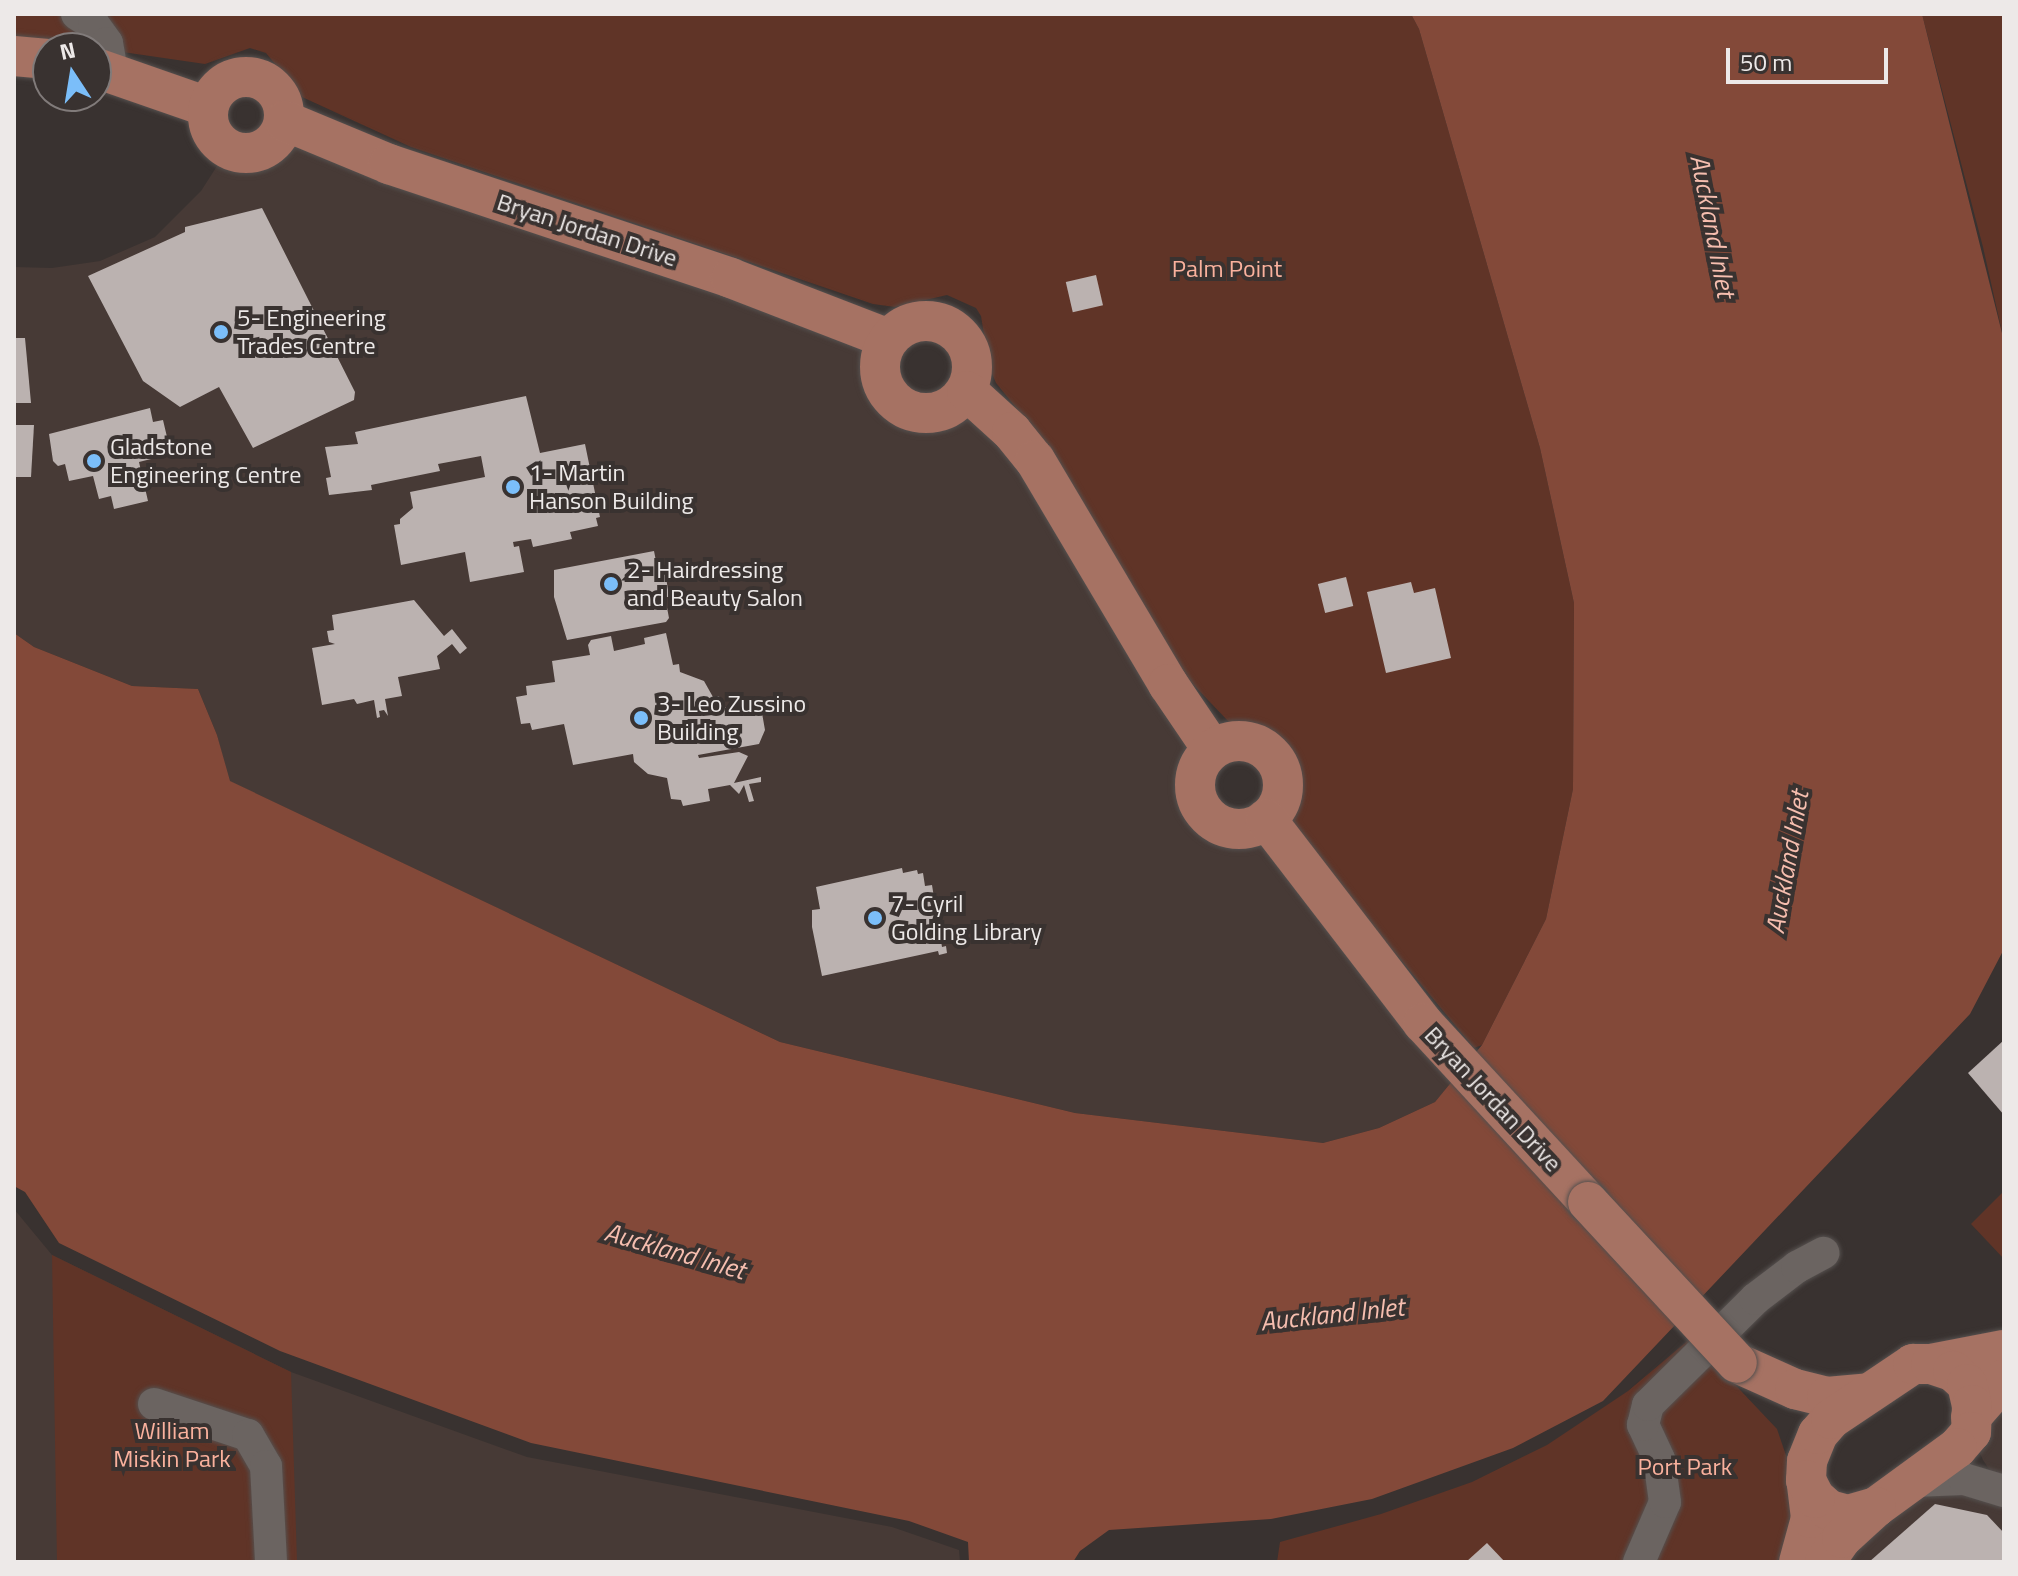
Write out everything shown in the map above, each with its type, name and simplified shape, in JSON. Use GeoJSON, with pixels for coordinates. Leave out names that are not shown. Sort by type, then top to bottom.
{"type":"FeatureCollection","features":[{"type":"Feature","properties":{"kind":"main road"},"geometry":{"type":"LineString","coordinates":[[112,73],[208,107]]}},
{"type":"Feature","properties":{"kind":"main road"},"geometry":{"type":"LineString","coordinates":[[249,77],[261,79],[280,96],[285,121],[270,146],[242,153],[218,142],[211,131],[208,107],[223,84],[249,77]]}},
{"type":"Feature","properties":{"kind":"main road","name":"Bryan Jordan Drive"},"geometry":{"type":"LineString","coordinates":[[285,121],[389,164],[731,278],[889,339]]}},
{"type":"Feature","properties":{"kind":"main road"},"geometry":{"type":"LineString","coordinates":[[937,322],[949,326],[961,336],[973,363],[967,391],[956,404],[941,412],[909,411],[895,402],[884,388],[880,372],[881,354],[889,339],[910,324],[937,322]]}},
{"type":"Feature","properties":{"kind":"main road"},"geometry":{"type":"LineString","coordinates":[[967,391],[1012,432],[1035,460],[1168,684],[1212,749]]}},
{"type":"Feature","properties":{"kind":"main road"},"geometry":{"type":"LineString","coordinates":[[1226,742],[1256,743],[1278,764],[1283,794],[1277,808],[1266,819],[1253,827],[1238,829],[1222,826],[1199,806],[1194,791],[1195,775],[1201,760],[1212,749],[1226,742]]}},
{"type":"Feature","properties":{"kind":"main road","name":"Bryan Jordan Drive"},"geometry":{"type":"LineString","coordinates":[[1266,819],[1423,1023],[1737,1363],[1781,1394],[1797,1420],[1806,1470],[1811,1518],[1799,1562]]}},
{"type":"Feature","properties":{"kind":"main road"},"geometry":{"type":"LineString","coordinates":[[1876,1507],[1848,1515],[1829,1510],[1815,1498],[1806,1470],[1818,1434],[1831,1419],[1913,1364],[1931,1364],[2004,1350]]}},
{"type":"Feature","properties":{"kind":"main road","name":"Bryan Jordan Drive"},"geometry":{"type":"LineString","coordinates":[[1737,1363],[1795,1389],[1827,1397],[1869,1393]]}},
{"type":"Feature","properties":{"kind":"main road"},"geometry":{"type":"LineString","coordinates":[[1931,1364],[1953,1371],[1967,1384],[1971,1424]]}},
{"type":"Feature","properties":{"kind":"main road"},"geometry":{"type":"LineString","coordinates":[[1825,1562],[1842,1538],[1876,1507],[1957,1448],[2004,1379]]}},
{"type":"Feature","properties":{"kind":"street"},"geometry":{"type":"LineString","coordinates":[[77,14],[99,32]]}},
{"type":"Feature","properties":{"kind":"street"},"geometry":{"type":"LineString","coordinates":[[1639,1562],[1665,1502],[1659,1459],[1643,1425],[1648,1405],[1755,1299],[1797,1267],[1823,1253]]}},
{"type":"Feature","properties":{"kind":"street"},"geometry":{"type":"LineString","coordinates":[[154,1404],[248,1435],[266,1466],[271,1562]]}},
{"type":"Feature","properties":{"kind":"street"},"geometry":{"type":"LineString","coordinates":[[1971,1424],[1983,1460],[2004,1492]]}},
{"type":"Feature","properties":{"kind":"street"},"geometry":{"type":"LineString","coordinates":[[1914,1481],[1964,1479],[2004,1492]]}},
{"type":"Feature","properties":{"kind":"shaded area"},"geometry":{"type":"Polygon","coordinates":[[[285,121],[881,354],[880,372],[884,388],[895,402],[909,411],[941,412],[956,404],[1012,432],[1201,760],[1195,775],[1194,791],[1199,807],[1222,826],[1253,827],[1464,1068],[1435,1102],[1379,1128],[1323,1143],[1075,1113],[780,1042],[229,781],[217,735],[198,689],[132,686],[34,647],[14,633],[14,267],[52,268],[100,261],[155,237],[201,191],[228,149],[257,152],[279,135],[285,121]]]}},
{"type":"Feature","properties":{"kind":"shaded area"},"geometry":{"type":"Polygon","coordinates":[[[14,1209],[52,1255],[291,1372],[527,1457],[892,1527],[959,1550],[960,1562],[14,1562],[14,1209]]]}},
{"type":"Feature","properties":{"kind":"shaded area"},"geometry":{"type":"Polygon","coordinates":[[[2004,1386],[2004,1562],[1831,1562],[1929,1470],[2003,1490],[1983,1460],[1971,1432],[2004,1386]]]}},
{"type":"Feature","properties":{"kind":"green space","name":"Palm Point"},"geometry":{"type":"Polygon","coordinates":[[[14,14],[1411,14],[1419,29],[1540,448],[1574,603],[1573,789],[1546,919],[1482,1045],[1474,1048],[1291,828],[1297,776],[1274,742],[1229,722],[1185,676],[1059,461],[996,383],[989,366],[981,316],[976,308],[947,295],[895,307],[873,304],[411,147],[302,97],[266,53],[250,48],[205,64],[112,50],[112,32],[32,32],[32,39],[14,40],[14,14]]]}},
{"type":"Feature","properties":{"kind":"green space"},"geometry":{"type":"Polygon","coordinates":[[[1922,14],[2004,14],[2004,341],[1983,247],[1922,14]]]}},
{"type":"Feature","properties":{"kind":"green space"},"geometry":{"type":"Polygon","coordinates":[[[2004,1191],[2004,1259],[1971,1224],[2004,1191]]]}},
{"type":"Feature","properties":{"kind":"green space","name":"William Miskin Park"},"geometry":{"type":"Polygon","coordinates":[[[52,1255],[291,1372],[297,1562],[57,1562],[52,1255]]]}},
{"type":"Feature","properties":{"kind":"green space","name":"Port Park"},"geometry":{"type":"Polygon","coordinates":[[[1691,1338],[1777,1429],[1791,1470],[1798,1508],[1785,1551],[1777,1562],[1277,1562],[1280,1542],[1381,1514],[1472,1482],[1547,1445],[1628,1391],[1691,1338]]]}},
{"type":"Feature","properties":{"kind":"water","name":"Auckland Inlet"},"geometry":{"type":"Polygon","coordinates":[[[1411,14],[1922,14],[2004,341],[2004,949],[1970,1014],[1603,1401],[1513,1448],[1372,1499],[1271,1519],[1109,1530],[1080,1551],[1073,1562],[969,1562],[968,1542],[909,1521],[531,1443],[280,1351],[59,1243],[25,1192],[14,1186],[14,633],[34,647],[132,686],[198,689],[217,735],[230,781],[780,1042],[1075,1113],[1323,1143],[1379,1128],[1435,1102],[1482,1045],[1546,919],[1573,789],[1574,603],[1540,448],[1419,29],[1411,14]]]}},
{"type":"Feature","properties":{"kind":"building","name":"5- Engineering Trades Centre"},"geometry":{"type":"Polygon","coordinates":[[[262,208],[355,392],[354,400],[253,448],[219,387],[180,407],[143,381],[88,276],[185,232],[185,227],[262,208]]]}},
{"type":"Feature","properties":{"kind":"building"},"geometry":{"type":"Polygon","coordinates":[[[1096,275],[1103,305],[1073,312],[1066,282],[1096,275]]]}},
{"type":"Feature","properties":{"kind":"building"},"geometry":{"type":"Polygon","coordinates":[[[14,338],[25,338],[31,403],[14,403],[14,338]]]}},
{"type":"Feature","properties":{"kind":"building","name":"1- Martin Hanson Building"},"geometry":{"type":"Polygon","coordinates":[[[526,396],[540,453],[585,444],[600,517],[596,518],[598,526],[570,532],[572,539],[533,547],[531,539],[513,542],[514,547],[519,546],[524,572],[470,582],[465,552],[401,565],[394,525],[400,524],[400,519],[413,508],[410,492],[485,477],[481,456],[438,464],[440,471],[371,485],[372,490],[329,495],[326,478],[331,477],[325,447],[358,444],[355,432],[526,396]]]}},
{"type":"Feature","properties":{"kind":"building"},"geometry":{"type":"Polygon","coordinates":[[[150,408],[153,422],[163,420],[171,454],[139,462],[148,501],[114,509],[111,496],[99,499],[93,476],[69,481],[65,464],[58,466],[53,461],[49,434],[150,408]]]}},
{"type":"Feature","properties":{"kind":"building"},"geometry":{"type":"Polygon","coordinates":[[[14,425],[34,425],[31,477],[14,477],[14,425]]]}},
{"type":"Feature","properties":{"kind":"building","name":"2- Hairdressing and Beauty Salon"},"geometry":{"type":"Polygon","coordinates":[[[654,551],[658,571],[665,570],[669,597],[665,597],[669,618],[666,622],[567,640],[554,597],[554,570],[654,551]]]}},
{"type":"Feature","properties":{"kind":"building"},"geometry":{"type":"Polygon","coordinates":[[[1346,577],[1353,606],[1325,613],[1318,584],[1346,577]]]}},
{"type":"Feature","properties":{"kind":"building"},"geometry":{"type":"Polygon","coordinates":[[[1411,582],[1414,593],[1435,588],[1451,658],[1386,673],[1367,592],[1411,582]]]}},
{"type":"Feature","properties":{"kind":"building"},"geometry":{"type":"Polygon","coordinates":[[[414,600],[444,636],[452,629],[467,648],[460,654],[452,644],[437,656],[440,669],[398,677],[402,696],[385,699],[388,716],[384,710],[379,711],[380,717],[377,718],[374,700],[357,704],[354,699],[322,705],[312,648],[335,644],[329,642],[327,631],[334,630],[332,615],[414,600]]]}},
{"type":"Feature","properties":{"kind":"building","name":"3- Leo Zussino Building"},"geometry":{"type":"Polygon","coordinates":[[[666,633],[673,665],[679,664],[680,672],[704,681],[713,697],[719,696],[722,708],[747,704],[755,697],[758,700],[750,707],[762,713],[765,730],[759,744],[698,755],[699,758],[739,752],[748,756],[734,783],[761,777],[761,782],[749,784],[754,801],[749,802],[744,785],[739,794],[730,785],[708,789],[710,801],[683,806],[681,800],[671,799],[667,778],[648,774],[634,762],[633,754],[573,765],[564,724],[532,730],[530,723],[521,724],[516,697],[527,695],[526,686],[555,682],[552,661],[590,655],[588,645],[591,640],[611,636],[614,651],[645,644],[644,638],[666,633]]]}},
{"type":"Feature","properties":{"kind":"building","name":"7- Cyril Golding Library"},"geometry":{"type":"Polygon","coordinates":[[[902,868],[903,873],[917,870],[918,874],[923,873],[925,886],[932,885],[942,947],[946,946],[947,953],[939,955],[938,951],[822,976],[812,927],[812,910],[820,909],[816,887],[902,868]]]}},
{"type":"Feature","properties":{"kind":"building"},"geometry":{"type":"Polygon","coordinates":[[[2004,1040],[2004,1115],[1968,1073],[2004,1040]]]}},
{"type":"Feature","properties":{"kind":"building"},"geometry":{"type":"Polygon","coordinates":[[[1935,1504],[1987,1515],[2004,1533],[2004,1562],[1869,1562],[1935,1504]]]}},
{"type":"Feature","properties":{"kind":"building"},"geometry":{"type":"Polygon","coordinates":[[[1487,1543],[1505,1562],[1466,1562],[1487,1543]]]}},
{"type":"Feature","properties":{"kind":"place","name":"5- Engineering Trades Centre"},"geometry":{"type":"Point","coordinates":[221,332]}},
{"type":"Feature","properties":{"kind":"place","name":"Gladstone Engineering Centre"},"geometry":{"type":"Point","coordinates":[94,461]}},
{"type":"Feature","properties":{"kind":"place","name":"1- Martin Hanson Building"},"geometry":{"type":"Point","coordinates":[513,487]}},
{"type":"Feature","properties":{"kind":"place","name":"2- Hairdressing and Beauty Salon"},"geometry":{"type":"Point","coordinates":[611,584]}},
{"type":"Feature","properties":{"kind":"place","name":"3- Leo Zussino Building"},"geometry":{"type":"Point","coordinates":[641,718]}},
{"type":"Feature","properties":{"kind":"place","name":"7- Cyril Golding Library"},"geometry":{"type":"Point","coordinates":[875,918]}}]}
